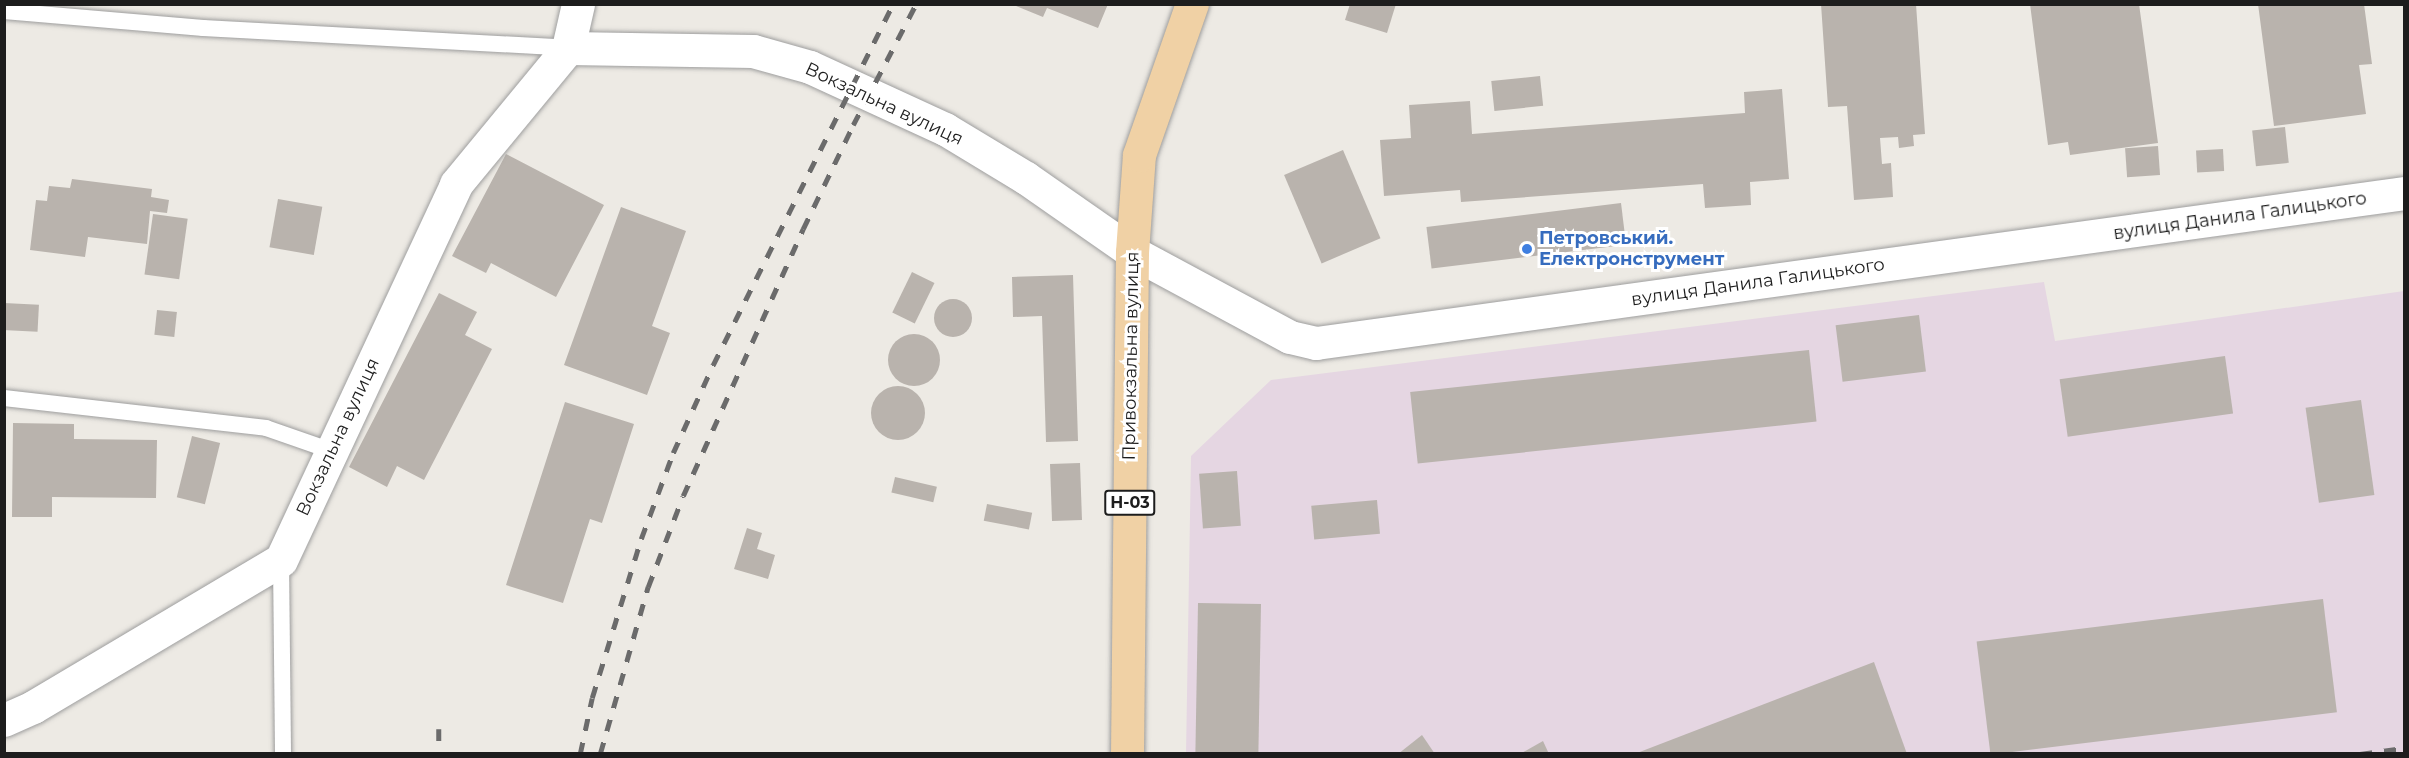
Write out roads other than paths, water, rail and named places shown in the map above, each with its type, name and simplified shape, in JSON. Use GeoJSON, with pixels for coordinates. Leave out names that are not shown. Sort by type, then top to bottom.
{"type":"FeatureCollection","features":[{"type":"Feature","properties":{"kind":"main road","name":"Привокзальна вулиця"},"geometry":{"type":"LineString","coordinates":[[1127,753],[1132,252],[1139,155],[1192,4]]}},
{"type":"Feature","properties":{"kind":"street"},"geometry":{"type":"LineString","coordinates":[[568,48],[578,4]]}},
{"type":"Feature","properties":{"kind":"street","name":"Вокзальна вулиця"},"geometry":{"type":"LineString","coordinates":[[281,560],[456,184],[568,48],[753,51],[810,67],[945,129],[1026,178],[1132,252]]}},
{"type":"Feature","properties":{"kind":"street","name":"вулиця Данила Галицького"},"geometry":{"type":"LineString","coordinates":[[1132,252],[1290,337],[1316,344],[2404,193]]}},
{"type":"Feature","properties":{"kind":"street"},"geometry":{"type":"LineString","coordinates":[[4,720],[33,707],[281,560]]}},
{"type":"Feature","properties":{"kind":"lane","name":"Вокзальна вулиця"},"geometry":{"type":"LineString","coordinates":[[4,11],[203,28],[568,48]]}},
{"type":"Feature","properties":{"kind":"lane"},"geometry":{"type":"LineString","coordinates":[[4,398],[266,428],[332,451]]}},
{"type":"Feature","properties":{"kind":"lane"},"geometry":{"type":"LineString","coordinates":[[281,560],[283,753]]}},
{"type":"Feature","properties":{"kind":"railway"},"geometry":{"type":"LineString","coordinates":[[580,754],[592,698],[641,539],[673,453],[713,365],[893,4]]}},
{"type":"Feature","properties":{"kind":"railway"},"geometry":{"type":"LineString","coordinates":[[600,754],[648,587],[683,496],[803,229],[853,125],[916,4]]}},
{"type":"Feature","properties":{"kind":"railway"},"geometry":{"type":"LineString","coordinates":[[439,729],[439,754]]}},
{"type":"Feature","properties":{"kind":"railway"},"geometry":{"type":"LineString","coordinates":[[2360,754],[2404,748]]}},
{"type":"Feature","properties":{"kind":"place","name":"Петровський. Електронструмент"},"geometry":{"type":"Point","coordinates":[1527,249]}}]}
